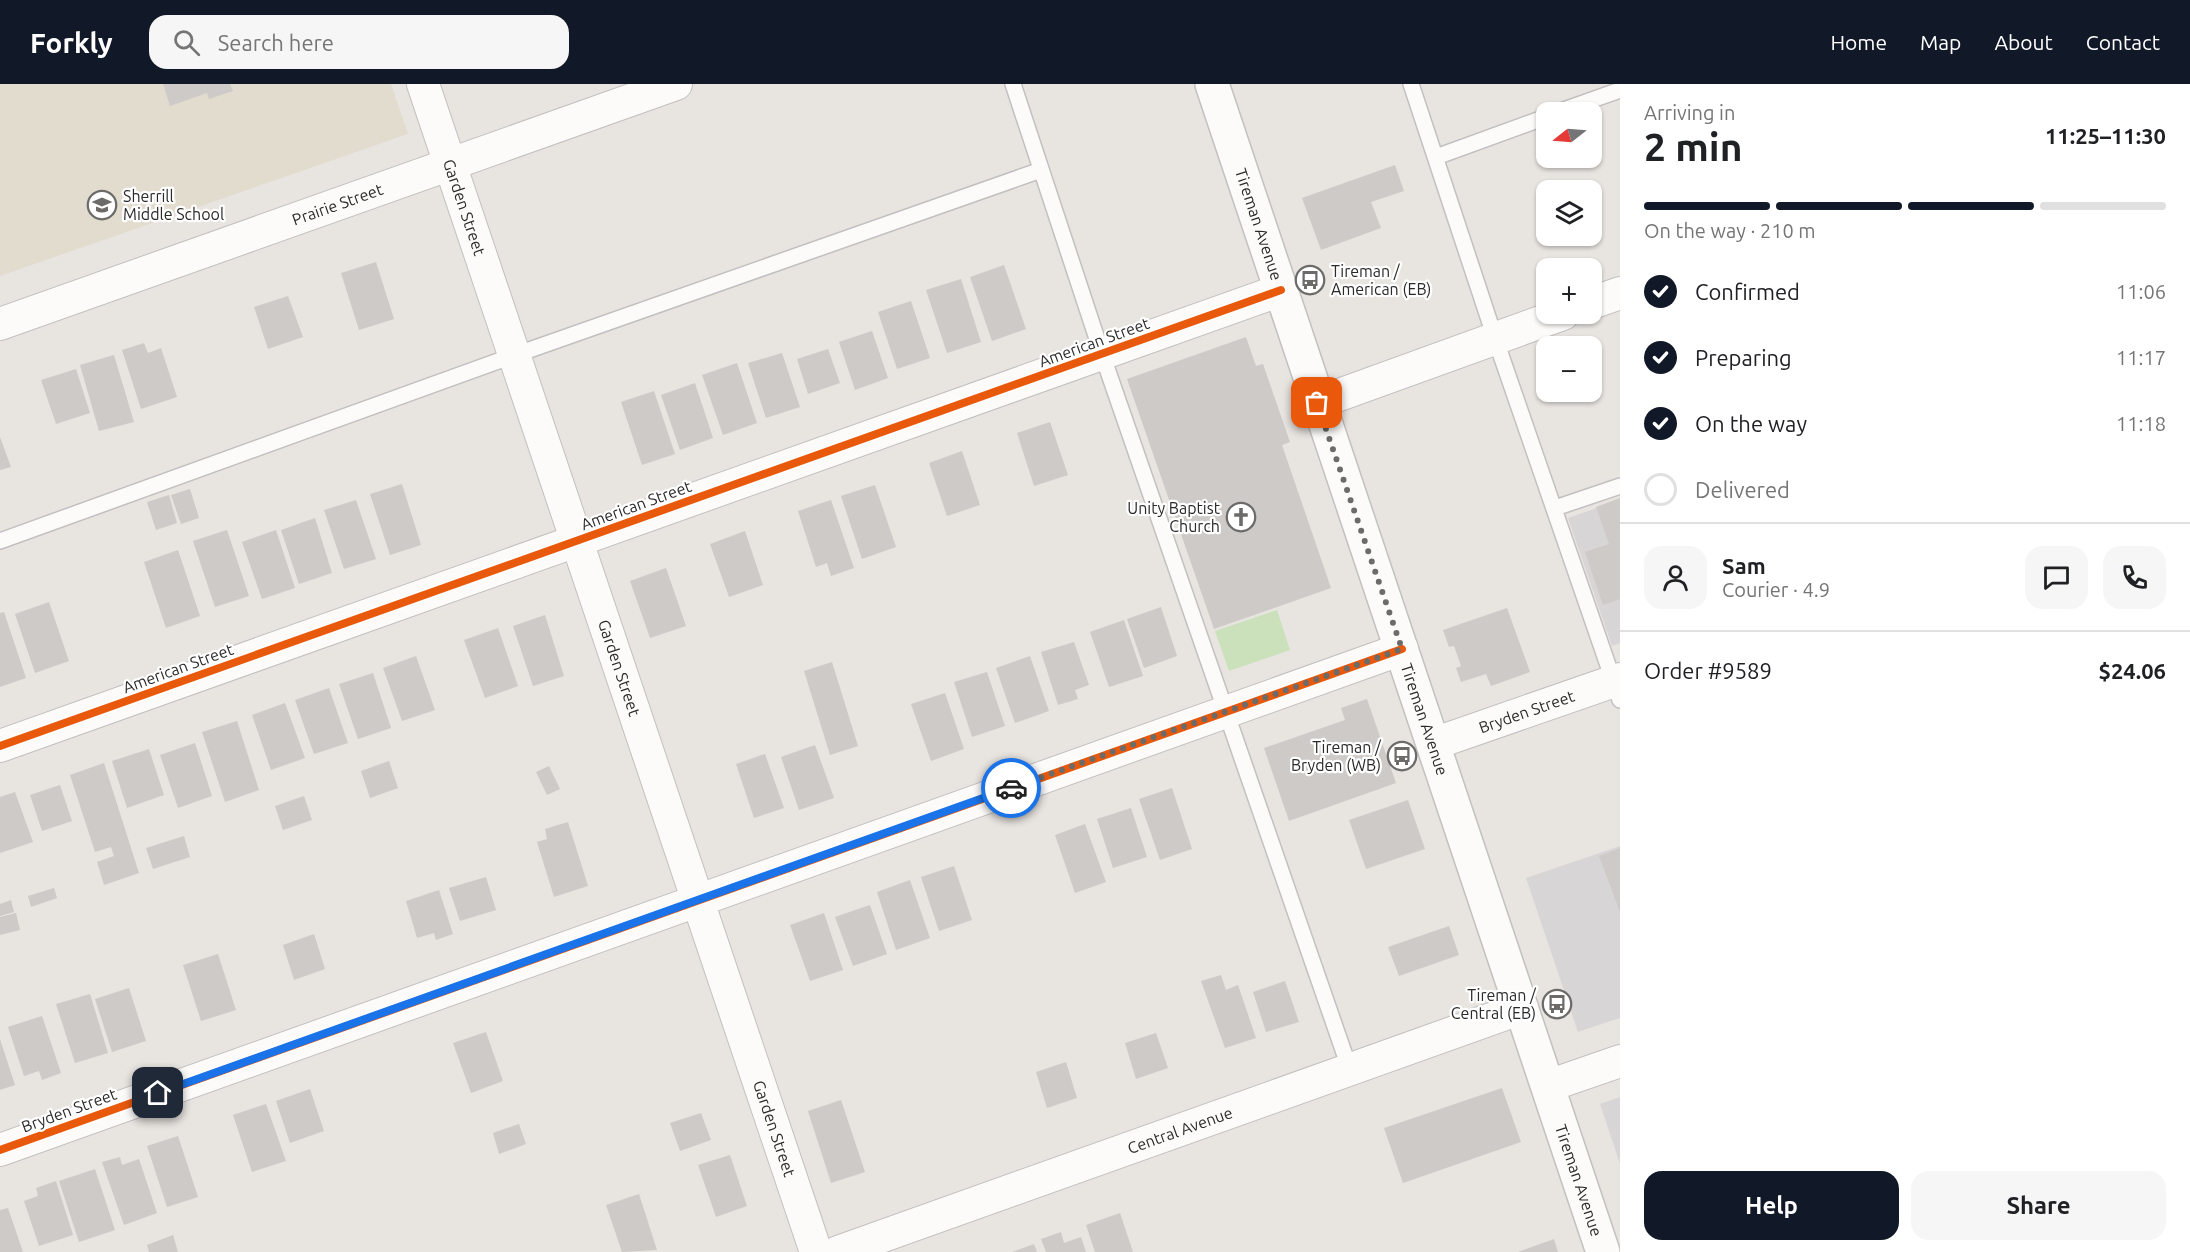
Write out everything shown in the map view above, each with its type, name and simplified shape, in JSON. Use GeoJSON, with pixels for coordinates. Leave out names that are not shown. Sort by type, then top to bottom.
{"type":"FeatureCollection","features":[{"type":"Feature","properties":{"kind":"street","name":"Garden Street"},"geometry":{"type":"LineString","coordinates":[[423,84],[816,1252]]}},
{"type":"Feature","properties":{"kind":"street","name":"Prairie Street"},"geometry":{"type":"LineString","coordinates":[[0,324],[676,84]]}},
{"type":"Feature","properties":{"kind":"street","name":"Tireman Avenue"},"geometry":{"type":"LineString","coordinates":[[1212,84],[1317,403],[1604,1252]]}},
{"type":"Feature","properties":{"kind":"street","name":"American Street"},"geometry":{"type":"LineString","coordinates":[[0,746],[1281,290]]}},
{"type":"Feature","properties":{"kind":"street"},"geometry":{"type":"LineString","coordinates":[[1602,299],[1620,293]]}},
{"type":"Feature","properties":{"kind":"street"},"geometry":{"type":"LineString","coordinates":[[1317,403],[1536,324]]}},
{"type":"Feature","properties":{"kind":"street","name":"Bryden Street"},"geometry":{"type":"LineString","coordinates":[[0,1150],[1402,649]]}},
{"type":"Feature","properties":{"kind":"street","name":"Bryden Street"},"geometry":{"type":"LineString","coordinates":[[1433,744],[1618,687]]}},
{"type":"Feature","properties":{"kind":"street","name":"Central Avenue"},"geometry":{"type":"LineString","coordinates":[[838,1252],[1522,1008]]}},
{"type":"Feature","properties":{"kind":"street"},"geometry":{"type":"LineString","coordinates":[[1548,1086],[1620,1061]]}},
{"type":"Feature","properties":{"kind":"lane"},"geometry":{"type":"LineString","coordinates":[[1013,84],[1102,354],[1350,1070]]}},
{"type":"Feature","properties":{"kind":"lane"},"geometry":{"type":"LineString","coordinates":[[1411,84],[1495,338],[1618,687]]}},
{"type":"Feature","properties":{"kind":"lane"},"geometry":{"type":"LineString","coordinates":[[1586,102],[1620,90]]}},
{"type":"Feature","properties":{"kind":"lane"},"geometry":{"type":"LineString","coordinates":[[1436,157],[1536,121]]}},
{"type":"Feature","properties":{"kind":"lane"},"geometry":{"type":"LineString","coordinates":[[0,542],[515,355],[1041,170]]}},
{"type":"Feature","properties":{"kind":"lane"},"geometry":{"type":"LineString","coordinates":[[1555,508],[1620,486]]}},
{"type":"Feature","properties":{"kind":"shaded area","name":"Sherrill Middle School"},"geometry":{"type":"Polygon","coordinates":[[[0,84],[391,84],[408,134],[0,276],[0,84]]]}},
{"type":"Feature","properties":{"kind":"shaded area"},"geometry":{"type":"Polygon","coordinates":[[[1620,500],[1620,643],[1612,646],[1568,518],[1620,500]]]}},
{"type":"Feature","properties":{"kind":"shaded area"},"geometry":{"type":"Polygon","coordinates":[[[1620,846],[1620,1018],[1578,1032],[1526,878],[1620,846]]]}},
{"type":"Feature","properties":{"kind":"shaded area"},"geometry":{"type":"Polygon","coordinates":[[[1620,1097],[1620,1164],[1600,1104],[1620,1097]]]}},
{"type":"Feature","properties":{"kind":"green space"},"geometry":{"type":"Polygon","coordinates":[[[1277,610],[1290,650],[1229,671],[1215,631],[1277,610]]]}},
{"type":"Feature","properties":{"kind":"building"},"geometry":{"type":"Polygon","coordinates":[[[163,84],[230,84],[233,91],[209,99],[207,93],[170,106],[163,84]]]}},
{"type":"Feature","properties":{"kind":"building"},"geometry":{"type":"Polygon","coordinates":[[[1395,165],[1404,191],[1371,202],[1381,228],[1321,250],[1302,198],[1395,165]]]}},
{"type":"Feature","properties":{"kind":"building"},"geometry":{"type":"Polygon","coordinates":[[[376,262],[394,319],[359,330],[341,273],[376,262]]]}},
{"type":"Feature","properties":{"kind":"building"},"geometry":{"type":"Polygon","coordinates":[[[1004,265],[1026,329],[992,341],[970,277],[1004,265]]]}},
{"type":"Feature","properties":{"kind":"building"},"geometry":{"type":"Polygon","coordinates":[[[961,279],[981,342],[947,353],[926,290],[961,279]]]}},
{"type":"Feature","properties":{"kind":"building"},"geometry":{"type":"Polygon","coordinates":[[[288,296],[303,337],[268,349],[254,307],[288,296]]]}},
{"type":"Feature","properties":{"kind":"building"},"geometry":{"type":"Polygon","coordinates":[[[911,301],[930,358],[897,369],[878,312],[911,301]]]}},
{"type":"Feature","properties":{"kind":"building"},"geometry":{"type":"Polygon","coordinates":[[[872,331],[888,378],[855,390],[839,342],[872,331]]]}},
{"type":"Feature","properties":{"kind":"building","name":"Unity Baptist Church"},"geometry":{"type":"Polygon","coordinates":[[[1246,337],[1256,366],[1263,364],[1290,442],[1282,445],[1331,588],[1214,629],[1127,379],[1246,337]]]}},
{"type":"Feature","properties":{"kind":"building"},"geometry":{"type":"Polygon","coordinates":[[[144,343],[148,353],[161,348],[177,397],[141,409],[122,350],[144,343]]]}},
{"type":"Feature","properties":{"kind":"building"},"geometry":{"type":"Polygon","coordinates":[[[828,349],[840,383],[808,394],[797,359],[828,349]]]}},
{"type":"Feature","properties":{"kind":"building"},"geometry":{"type":"Polygon","coordinates":[[[782,353],[800,407],[766,418],[748,363],[782,353]]]}},
{"type":"Feature","properties":{"kind":"building"},"geometry":{"type":"Polygon","coordinates":[[[114,355],[134,422],[99,431],[80,365],[114,355]]]}},
{"type":"Feature","properties":{"kind":"building"},"geometry":{"type":"Polygon","coordinates":[[[737,363],[757,423],[723,435],[702,375],[737,363]]]}},
{"type":"Feature","properties":{"kind":"building"},"geometry":{"type":"Polygon","coordinates":[[[76,369],[90,413],[56,424],[41,380],[76,369]]]}},
{"type":"Feature","properties":{"kind":"building"},"geometry":{"type":"Polygon","coordinates":[[[695,383],[713,438],[680,450],[661,395],[695,383]]]}},
{"type":"Feature","properties":{"kind":"building"},"geometry":{"type":"Polygon","coordinates":[[[654,391],[675,454],[642,465],[621,402],[654,391]]]}},
{"type":"Feature","properties":{"kind":"building"},"geometry":{"type":"Polygon","coordinates":[[[1050,422],[1068,475],[1034,486],[1017,433],[1050,422]]]}},
{"type":"Feature","properties":{"kind":"building"},"geometry":{"type":"Polygon","coordinates":[[[0,437],[11,467],[0,470],[0,437]]]}},
{"type":"Feature","properties":{"kind":"building"},"geometry":{"type":"Polygon","coordinates":[[[962,451],[980,505],[947,516],[929,463],[962,451]]]}},
{"type":"Feature","properties":{"kind":"building"},"geometry":{"type":"Polygon","coordinates":[[[402,484],[421,545],[390,555],[370,494],[402,484]]]}},
{"type":"Feature","properties":{"kind":"building"},"geometry":{"type":"Polygon","coordinates":[[[875,485],[896,547],[862,559],[841,496],[875,485]]]}},
{"type":"Feature","properties":{"kind":"building"},"geometry":{"type":"Polygon","coordinates":[[[190,489],[199,518],[181,524],[171,495],[190,489]]]}},
{"type":"Feature","properties":{"kind":"building"},"geometry":{"type":"Polygon","coordinates":[[[169,495],[177,523],[156,530],[147,502],[169,495]]]}},
{"type":"Feature","properties":{"kind":"building"},"geometry":{"type":"Polygon","coordinates":[[[1620,498],[1620,599],[1603,605],[1585,552],[1609,544],[1596,507],[1620,498]]]}},
{"type":"Feature","properties":{"kind":"building"},"geometry":{"type":"Polygon","coordinates":[[[356,500],[376,559],[344,569],[324,510],[356,500]]]}},
{"type":"Feature","properties":{"kind":"building"},"geometry":{"type":"Polygon","coordinates":[[[831,500],[854,568],[831,576],[827,563],[816,567],[798,511],[831,500]]]}},
{"type":"Feature","properties":{"kind":"building"},"geometry":{"type":"Polygon","coordinates":[[[315,518],[332,573],[299,584],[281,530],[315,518]]]}},
{"type":"Feature","properties":{"kind":"building"},"geometry":{"type":"Polygon","coordinates":[[[227,530],[249,596],[215,607],[193,541],[227,530]]]}},
{"type":"Feature","properties":{"kind":"building"},"geometry":{"type":"Polygon","coordinates":[[[276,530],[295,588],[262,599],[242,542],[276,530]]]}},
{"type":"Feature","properties":{"kind":"building"},"geometry":{"type":"Polygon","coordinates":[[[745,531],[763,585],[729,597],[710,544],[745,531]]]}},
{"type":"Feature","properties":{"kind":"building"},"geometry":{"type":"Polygon","coordinates":[[[178,550],[200,616],[166,628],[144,562],[178,550]]]}},
{"type":"Feature","properties":{"kind":"building"},"geometry":{"type":"Polygon","coordinates":[[[666,568],[686,626],[650,638],[630,581],[666,568]]]}},
{"type":"Feature","properties":{"kind":"building"},"geometry":{"type":"Polygon","coordinates":[[[49,602],[69,661],[35,673],[15,614],[49,602]]]}},
{"type":"Feature","properties":{"kind":"building"},"geometry":{"type":"Polygon","coordinates":[[[1161,607],[1177,656],[1144,668],[1127,619],[1161,607]]]}},
{"type":"Feature","properties":{"kind":"building"},"geometry":{"type":"Polygon","coordinates":[[[1507,608],[1530,672],[1491,686],[1486,674],[1461,682],[1456,668],[1461,666],[1454,646],[1449,647],[1443,630],[1507,608]]]}},
{"type":"Feature","properties":{"kind":"building"},"geometry":{"type":"Polygon","coordinates":[[[4,612],[26,678],[0,687],[0,613],[4,612]]]}},
{"type":"Feature","properties":{"kind":"building"},"geometry":{"type":"Polygon","coordinates":[[[545,615],[564,676],[533,686],[513,626],[545,615]]]}},
{"type":"Feature","properties":{"kind":"building"},"geometry":{"type":"Polygon","coordinates":[[[1124,620],[1143,676],[1109,687],[1090,632],[1124,620]]]}},
{"type":"Feature","properties":{"kind":"building"},"geometry":{"type":"Polygon","coordinates":[[[498,628],[518,686],[485,698],[464,640],[498,628]]]}},
{"type":"Feature","properties":{"kind":"building"},"geometry":{"type":"Polygon","coordinates":[[[1074,642],[1089,685],[1075,690],[1078,699],[1058,705],[1041,652],[1074,642]]]}},
{"type":"Feature","properties":{"kind":"building"},"geometry":{"type":"Polygon","coordinates":[[[416,656],[435,710],[402,721],[383,668],[416,656]]]}},
{"type":"Feature","properties":{"kind":"building"},"geometry":{"type":"Polygon","coordinates":[[[1030,656],[1049,711],[1015,723],[996,668],[1030,656]]]}},
{"type":"Feature","properties":{"kind":"building"},"geometry":{"type":"Polygon","coordinates":[[[832,662],[858,746],[830,755],[804,671],[832,662]]]}},
{"type":"Feature","properties":{"kind":"building"},"geometry":{"type":"Polygon","coordinates":[[[987,672],[1005,726],[972,737],[954,682],[987,672]]]}},
{"type":"Feature","properties":{"kind":"building"},"geometry":{"type":"Polygon","coordinates":[[[373,673],[391,728],[358,739],[339,684],[373,673]]]}},
{"type":"Feature","properties":{"kind":"building"},"geometry":{"type":"Polygon","coordinates":[[[329,688],[348,743],[314,754],[295,700],[329,688]]]}},
{"type":"Feature","properties":{"kind":"building"},"geometry":{"type":"Polygon","coordinates":[[[945,693],[964,749],[931,761],[911,704],[945,693]]]}},
{"type":"Feature","properties":{"kind":"building"},"geometry":{"type":"Polygon","coordinates":[[[1367,699],[1396,783],[1289,821],[1264,748],[1345,720],[1341,708],[1367,699]]]}},
{"type":"Feature","properties":{"kind":"building"},"geometry":{"type":"Polygon","coordinates":[[[285,703],[305,758],[271,770],[252,715],[285,703]]]}},
{"type":"Feature","properties":{"kind":"building"},"geometry":{"type":"Polygon","coordinates":[[[237,721],[259,790],[225,802],[202,732],[237,721]]]}},
{"type":"Feature","properties":{"kind":"building"},"geometry":{"type":"Polygon","coordinates":[[[195,743],[212,796],[178,808],[160,755],[195,743]]]}},
{"type":"Feature","properties":{"kind":"building"},"geometry":{"type":"Polygon","coordinates":[[[815,745],[834,798],[799,810],[781,757],[815,745]]]}},
{"type":"Feature","properties":{"kind":"building"},"geometry":{"type":"Polygon","coordinates":[[[149,749],[164,795],[127,808],[112,761],[149,749]]]}},
{"type":"Feature","properties":{"kind":"building"},"geometry":{"type":"Polygon","coordinates":[[[765,754],[784,808],[754,818],[736,764],[765,754]]]}},
{"type":"Feature","properties":{"kind":"building"},"geometry":{"type":"Polygon","coordinates":[[[389,761],[398,788],[370,798],[361,771],[389,761]]]}},
{"type":"Feature","properties":{"kind":"building"},"geometry":{"type":"Polygon","coordinates":[[[104,763],[139,873],[104,885],[97,862],[114,856],[111,847],[95,852],[70,775],[104,763]]]}},
{"type":"Feature","properties":{"kind":"building"},"geometry":{"type":"Polygon","coordinates":[[[549,766],[560,789],[547,795],[536,772],[549,766]]]}},
{"type":"Feature","properties":{"kind":"building"},"geometry":{"type":"Polygon","coordinates":[[[60,785],[72,821],[42,831],[30,795],[60,785]]]}},
{"type":"Feature","properties":{"kind":"building"},"geometry":{"type":"Polygon","coordinates":[[[1172,788],[1192,849],[1160,860],[1139,799],[1172,788]]]}},
{"type":"Feature","properties":{"kind":"building"},"geometry":{"type":"Polygon","coordinates":[[[15,792],[33,842],[0,853],[0,797],[15,792]]]}},
{"type":"Feature","properties":{"kind":"building"},"geometry":{"type":"Polygon","coordinates":[[[304,796],[312,820],[283,830],[275,806],[304,796]]]}},
{"type":"Feature","properties":{"kind":"building"},"geometry":{"type":"Polygon","coordinates":[[[1408,800],[1425,849],[1366,869],[1349,820],[1408,800]]]}},
{"type":"Feature","properties":{"kind":"building"},"geometry":{"type":"Polygon","coordinates":[[[1131,808],[1147,857],[1113,868],[1097,819],[1131,808]]]}},
{"type":"Feature","properties":{"kind":"building"},"geometry":{"type":"Polygon","coordinates":[[[568,822],[588,886],[554,897],[537,842],[547,839],[545,829],[568,822]]]}},
{"type":"Feature","properties":{"kind":"building"},"geometry":{"type":"Polygon","coordinates":[[[1085,824],[1106,882],[1075,893],[1055,835],[1085,824]]]}},
{"type":"Feature","properties":{"kind":"building"},"geometry":{"type":"Polygon","coordinates":[[[184,836],[190,857],[153,869],[146,848],[184,836]]]}},
{"type":"Feature","properties":{"kind":"building"},"geometry":{"type":"Polygon","coordinates":[[[1620,848],[1620,912],[1599,856],[1620,848]]]}},
{"type":"Feature","properties":{"kind":"building"},"geometry":{"type":"Polygon","coordinates":[[[954,866],[972,920],[939,931],[921,877],[954,866]]]}},
{"type":"Feature","properties":{"kind":"building"},"geometry":{"type":"Polygon","coordinates":[[[486,877],[496,910],[460,921],[449,888],[486,877]]]}},
{"type":"Feature","properties":{"kind":"building"},"geometry":{"type":"Polygon","coordinates":[[[910,880],[930,938],[896,950],[877,892],[910,880]]]}},
{"type":"Feature","properties":{"kind":"building"},"geometry":{"type":"Polygon","coordinates":[[[54,888],[57,898],[31,907],[28,896],[54,888]]]}},
{"type":"Feature","properties":{"kind":"building"},"geometry":{"type":"Polygon","coordinates":[[[439,890],[453,934],[436,940],[434,933],[417,938],[406,901],[439,890]]]}},
{"type":"Feature","properties":{"kind":"building"},"geometry":{"type":"Polygon","coordinates":[[[11,900],[14,912],[0,916],[0,904],[11,900]]]}},
{"type":"Feature","properties":{"kind":"building"},"geometry":{"type":"Polygon","coordinates":[[[870,905],[887,954],[853,966],[835,917],[870,905]]]}},
{"type":"Feature","properties":{"kind":"building"},"geometry":{"type":"Polygon","coordinates":[[[16,913],[20,930],[0,935],[0,917],[16,913]]]}},
{"type":"Feature","properties":{"kind":"building"},"geometry":{"type":"Polygon","coordinates":[[[824,913],[843,970],[810,981],[790,925],[824,913]]]}},
{"type":"Feature","properties":{"kind":"building"},"geometry":{"type":"Polygon","coordinates":[[[1449,926],[1459,955],[1399,976],[1388,947],[1449,926]]]}},
{"type":"Feature","properties":{"kind":"building"},"geometry":{"type":"Polygon","coordinates":[[[314,934],[325,969],[294,980],[283,945],[314,934]]]}},
{"type":"Feature","properties":{"kind":"building"},"geometry":{"type":"Polygon","coordinates":[[[218,954],[236,1010],[201,1021],[183,965],[218,954]]]}},
{"type":"Feature","properties":{"kind":"building"},"geometry":{"type":"Polygon","coordinates":[[[1221,975],[1226,990],[1238,985],[1256,1038],[1225,1048],[1201,981],[1221,975]]]}},
{"type":"Feature","properties":{"kind":"building"},"geometry":{"type":"Polygon","coordinates":[[[1285,981],[1299,1022],[1266,1032],[1253,992],[1285,981]]]}},
{"type":"Feature","properties":{"kind":"building"},"geometry":{"type":"Polygon","coordinates":[[[129,988],[146,1041],[112,1052],[95,999],[129,988]]]}},
{"type":"Feature","properties":{"kind":"building"},"geometry":{"type":"Polygon","coordinates":[[[90,994],[108,1053],[75,1063],[56,1004],[90,994]]]}},
{"type":"Feature","properties":{"kind":"building"},"geometry":{"type":"Polygon","coordinates":[[[42,1016],[61,1073],[42,1080],[39,1071],[24,1076],[8,1027],[42,1016]]]}},
{"type":"Feature","properties":{"kind":"building"},"geometry":{"type":"Polygon","coordinates":[[[486,1032],[503,1081],[471,1093],[453,1043],[486,1032]]]}},
{"type":"Feature","properties":{"kind":"building"},"geometry":{"type":"Polygon","coordinates":[[[1156,1033],[1168,1068],[1136,1079],[1125,1043],[1156,1033]]]}},
{"type":"Feature","properties":{"kind":"building"},"geometry":{"type":"Polygon","coordinates":[[[0,1039],[15,1085],[0,1090],[0,1039]]]}},
{"type":"Feature","properties":{"kind":"building"},"geometry":{"type":"Polygon","coordinates":[[[1066,1062],[1077,1098],[1047,1108],[1036,1072],[1066,1062]]]}},
{"type":"Feature","properties":{"kind":"building"},"geometry":{"type":"Polygon","coordinates":[[[1502,1088],[1521,1142],[1403,1183],[1384,1128],[1502,1088]]]}},
{"type":"Feature","properties":{"kind":"building"},"geometry":{"type":"Polygon","coordinates":[[[310,1089],[324,1131],[290,1143],[276,1101],[310,1089]]]}},
{"type":"Feature","properties":{"kind":"building"},"geometry":{"type":"Polygon","coordinates":[[[841,1100],[865,1172],[831,1183],[808,1111],[841,1100]]]}},
{"type":"Feature","properties":{"kind":"building"},"geometry":{"type":"Polygon","coordinates":[[[266,1104],[286,1161],[252,1172],[233,1115],[266,1104]]]}},
{"type":"Feature","properties":{"kind":"building"},"geometry":{"type":"Polygon","coordinates":[[[701,1113],[711,1140],[680,1151],[670,1123],[701,1113]]]}},
{"type":"Feature","properties":{"kind":"building"},"geometry":{"type":"Polygon","coordinates":[[[519,1124],[526,1144],[499,1154],[493,1133],[519,1124]]]}},
{"type":"Feature","properties":{"kind":"building"},"geometry":{"type":"Polygon","coordinates":[[[178,1136],[198,1197],[167,1207],[147,1146],[178,1136]]]}},
{"type":"Feature","properties":{"kind":"building"},"geometry":{"type":"Polygon","coordinates":[[[730,1155],[747,1206],[716,1217],[698,1165],[730,1155]]]}},
{"type":"Feature","properties":{"kind":"building"},"geometry":{"type":"Polygon","coordinates":[[[120,1157],[122,1165],[139,1159],[157,1213],[124,1225],[102,1162],[120,1157]]]}},
{"type":"Feature","properties":{"kind":"building"},"geometry":{"type":"Polygon","coordinates":[[[95,1169],[115,1230],[79,1242],[59,1181],[95,1169]]]}},
{"type":"Feature","properties":{"kind":"building"},"geometry":{"type":"Polygon","coordinates":[[[56,1181],[73,1235],[39,1246],[24,1201],[38,1196],[36,1188],[56,1181]]]}},
{"type":"Feature","properties":{"kind":"building"},"geometry":{"type":"Polygon","coordinates":[[[639,1194],[657,1250],[622,1252],[606,1205],[639,1194]]]}},
{"type":"Feature","properties":{"kind":"building"},"geometry":{"type":"Polygon","coordinates":[[[8,1208],[23,1252],[0,1252],[0,1210],[8,1208]]]}},
{"type":"Feature","properties":{"kind":"building"},"geometry":{"type":"Polygon","coordinates":[[[1120,1213],[1133,1252],[1095,1252],[1086,1225],[1120,1213]]]}},
{"type":"Feature","properties":{"kind":"building"},"geometry":{"type":"Polygon","coordinates":[[[1061,1232],[1064,1243],[1081,1237],[1086,1252],[1046,1252],[1041,1239],[1061,1232]]]}},
{"type":"Feature","properties":{"kind":"building"},"geometry":{"type":"Polygon","coordinates":[[[173,1235],[178,1252],[149,1252],[147,1245],[173,1235]]]}},
{"type":"Feature","properties":{"kind":"building"},"geometry":{"type":"Polygon","coordinates":[[[1554,1239],[1558,1252],[1518,1252],[1554,1239]]]}},
{"type":"Feature","properties":{"kind":"building"},"geometry":{"type":"Polygon","coordinates":[[[1034,1244],[1037,1252],[1012,1252],[1034,1244]]]}},
{"type":"Feature","properties":{"kind":"cycle path"},"geometry":{"type":"LineString","coordinates":[[0,746],[1281,290]]}},
{"type":"Feature","properties":{"kind":"cycle path"},"geometry":{"type":"LineString","coordinates":[[0,1150],[1402,649]]}},
{"type":"Feature","properties":{"kind":"way so far"},"geometry":{"type":"LineString","coordinates":[[1011,788],[1402,649],[1317,403]]}},
{"type":"Feature","properties":{"kind":"place","name":"Sherrill Middle School"},"geometry":{"type":"Point","coordinates":[102,205]}},
{"type":"Feature","properties":{"kind":"place","name":"Tireman / American (EB)"},"geometry":{"type":"Point","coordinates":[1310,280]}},
{"type":"Feature","properties":{"kind":"place","name":"Unity Baptist Church"},"geometry":{"type":"Point","coordinates":[1241,517]}},
{"type":"Feature","properties":{"kind":"place","name":"Tireman / Bryden (WB)"},"geometry":{"type":"Point","coordinates":[1402,756]}},
{"type":"Feature","properties":{"kind":"place","name":"Tireman / Central (EB)"},"geometry":{"type":"Point","coordinates":[1557,1004]}},
{"type":"Feature","properties":{"kind":"route"},"geometry":{"type":"LineString","coordinates":[[158,1093],[1011,788]]}}]}
